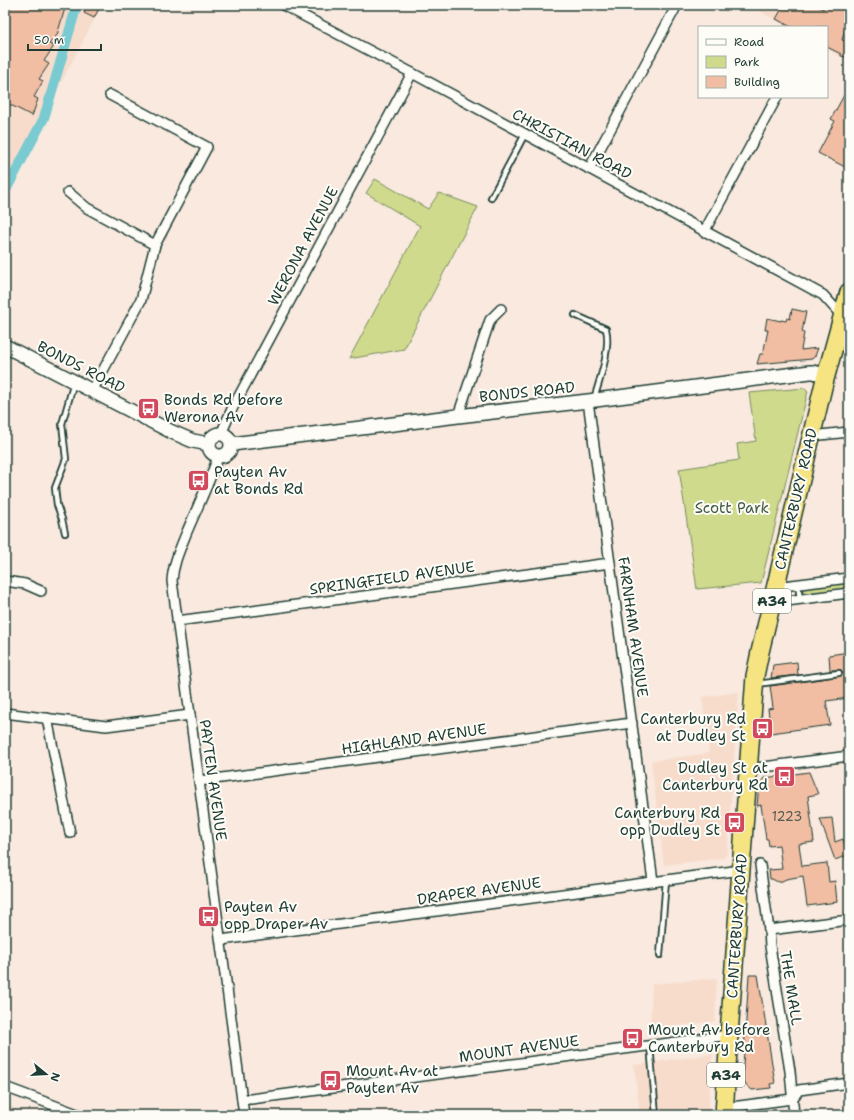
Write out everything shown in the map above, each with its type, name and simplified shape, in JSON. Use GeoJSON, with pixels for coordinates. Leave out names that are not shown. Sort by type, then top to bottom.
{"type":"FeatureCollection","features":[{"type":"Feature","properties":{"kind":"highway","name":"CANTERBURY ROAD"},"geometry":{"type":"LineString","coordinates":[[724,1112],[755,684],[760,652],[775,586],[826,375],[849,292]]}},
{"type":"Feature","properties":{"kind":"main road","name":"BONDS ROAD"},"geometry":{"type":"LineString","coordinates":[[5,346],[172,432],[193,441],[209,444]]}},
{"type":"Feature","properties":{"kind":"main road","name":"BONDS ROAD"},"geometry":{"type":"LineString","coordinates":[[232,444],[591,401],[810,372],[826,375]]}},
{"type":"Feature","properties":{"kind":"main road"},"geometry":{"type":"LineString","coordinates":[[221,434],[230,438],[232,444],[230,451],[225,456],[215,455],[210,451],[209,444],[214,436],[221,434]]}},
{"type":"Feature","properties":{"kind":"street","name":"CHRISTIAN ROAD"},"geometry":{"type":"LineString","coordinates":[[283,5],[823,295],[842,316]]}},
{"type":"Feature","properties":{"kind":"street"},"geometry":{"type":"LineString","coordinates":[[589,169],[677,5]]}},
{"type":"Feature","properties":{"kind":"street","name":"WERONA AVENUE"},"geometry":{"type":"LineString","coordinates":[[221,434],[232,409],[412,73]]}},
{"type":"Feature","properties":{"kind":"street"},"geometry":{"type":"LineString","coordinates":[[92,391],[141,300],[155,245],[207,147],[110,95]]}},
{"type":"Feature","properties":{"kind":"street"},"geometry":{"type":"LineString","coordinates":[[704,232],[776,98]]}},
{"type":"Feature","properties":{"kind":"street"},"geometry":{"type":"LineString","coordinates":[[68,192],[87,208],[155,245]]}},
{"type":"Feature","properties":{"kind":"street"},"geometry":{"type":"LineString","coordinates":[[458,416],[490,320],[501,309]]}},
{"type":"Feature","properties":{"kind":"street","name":"FARNHAM AVENUE"},"geometry":{"type":"LineString","coordinates":[[591,401],[610,563],[653,881]]}},
{"type":"Feature","properties":{"kind":"street"},"geometry":{"type":"LineString","coordinates":[[811,436],[849,432]]}},
{"type":"Feature","properties":{"kind":"street","name":"PAYTEN AVENUE"},"geometry":{"type":"LineString","coordinates":[[218,456],[174,564],[172,581],[244,1115]]}},
{"type":"Feature","properties":{"kind":"street","name":"SPRINGFIELD AVENUE"},"geometry":{"type":"LineString","coordinates":[[178,621],[610,563]]}},
{"type":"Feature","properties":{"kind":"street"},"geometry":{"type":"LineString","coordinates":[[775,586],[849,578]]}},
{"type":"Feature","properties":{"kind":"street"},"geometry":{"type":"LineString","coordinates":[[5,581],[24,584],[41,591]]}},
{"type":"Feature","properties":{"kind":"street"},"geometry":{"type":"LineString","coordinates":[[771,603],[849,593]]}},
{"type":"Feature","properties":{"kind":"street"},"geometry":{"type":"LineString","coordinates":[[5,713],[106,726],[190,715]]}},
{"type":"Feature","properties":{"kind":"street"},"geometry":{"type":"LineString","coordinates":[[47,718],[70,833]]}},
{"type":"Feature","properties":{"kind":"street","name":"HIGHLAND AVENUE"},"geometry":{"type":"LineString","coordinates":[[199,781],[632,724]]}},
{"type":"Feature","properties":{"kind":"street"},"geometry":{"type":"LineString","coordinates":[[748,770],[849,756]]}},
{"type":"Feature","properties":{"kind":"street","name":"THE MALL"},"geometry":{"type":"LineString","coordinates":[[760,865],[770,946],[790,1071],[794,1115]]}},
{"type":"Feature","properties":{"kind":"street","name":"DRAPER AVENUE"},"geometry":{"type":"LineString","coordinates":[[221,940],[741,870]]}},
{"type":"Feature","properties":{"kind":"street"},"geometry":{"type":"LineString","coordinates":[[769,930],[849,920]]}},
{"type":"Feature","properties":{"kind":"street","name":"MOUNT AVENUE"},"geometry":{"type":"LineString","coordinates":[[242,1099],[729,1035]]}},
{"type":"Feature","properties":{"kind":"street"},"geometry":{"type":"LineString","coordinates":[[724,1112],[792,1099],[799,1090],[849,1083]]}},
{"type":"Feature","properties":{"kind":"street"},"geometry":{"type":"LineString","coordinates":[[5,1087],[80,1115]]}},
{"type":"Feature","properties":{"kind":"lane"},"geometry":{"type":"LineString","coordinates":[[491,198],[525,134]]}},
{"type":"Feature","properties":{"kind":"lane"},"geometry":{"type":"LineString","coordinates":[[575,315],[606,329],[605,362],[591,401]]}},
{"type":"Feature","properties":{"kind":"lane"},"geometry":{"type":"LineString","coordinates":[[65,533],[57,505],[55,488],[66,459],[62,424],[74,381]]}},
{"type":"Feature","properties":{"kind":"lane"},"geometry":{"type":"LineString","coordinates":[[798,584],[800,600]]}},
{"type":"Feature","properties":{"kind":"lane"},"geometry":{"type":"LineString","coordinates":[[755,684],[839,673]]}},
{"type":"Feature","properties":{"kind":"lane"},"geometry":{"type":"LineString","coordinates":[[660,955],[666,880]]}},
{"type":"Feature","properties":{"kind":"lane"},"geometry":{"type":"LineString","coordinates":[[650,1045],[656,1115]]}},
{"type":"Feature","properties":{"kind":"shaded area"},"geometry":{"type":"Polygon","coordinates":[[[5,5],[102,5],[5,189],[5,5]]]}},
{"type":"Feature","properties":{"kind":"shaded area"},"geometry":{"type":"Polygon","coordinates":[[[760,5],[849,5],[849,32],[841,57],[828,50],[828,26],[786,26],[758,10],[760,5]]]}},
{"type":"Feature","properties":{"kind":"shaded area"},"geometry":{"type":"Polygon","coordinates":[[[739,692],[727,853],[724,858],[664,865],[651,761],[709,753],[702,697],[739,692]]]}},
{"type":"Feature","properties":{"kind":"shaded area"},"geometry":{"type":"Polygon","coordinates":[[[717,978],[715,1021],[650,1030],[652,984],[717,978]]]}},
{"type":"Feature","properties":{"kind":"shaded area"},"geometry":{"type":"Polygon","coordinates":[[[712,1054],[708,1115],[640,1115],[634,1065],[712,1054]]]}},
{"type":"Feature","properties":{"kind":"shaded area"},"geometry":{"type":"Polygon","coordinates":[[[5,1105],[31,1115],[5,1115],[5,1105]]]}},
{"type":"Feature","properties":{"kind":"green space"},"geometry":{"type":"Polygon","coordinates":[[[375,179],[428,209],[439,193],[478,207],[404,349],[349,359],[420,226],[366,193],[375,179]]]}},
{"type":"Feature","properties":{"kind":"green space","name":"Scott Park"},"geometry":{"type":"Polygon","coordinates":[[[805,388],[808,391],[761,583],[697,589],[679,469],[739,460],[737,444],[756,441],[749,393],[805,388]]]}},
{"type":"Feature","properties":{"kind":"green space"},"geometry":{"type":"Polygon","coordinates":[[[849,581],[849,589],[806,595],[803,591],[804,587],[849,581]]]}},
{"type":"Feature","properties":{"kind":"building"},"geometry":{"type":"Polygon","coordinates":[[[5,5],[66,5],[57,35],[49,44],[54,46],[44,61],[49,64],[39,79],[43,81],[34,97],[38,99],[32,116],[5,102],[5,5]]]}},
{"type":"Feature","properties":{"kind":"building"},"geometry":{"type":"Polygon","coordinates":[[[86,5],[101,5],[94,18],[84,13],[86,5]]]}},
{"type":"Feature","properties":{"kind":"building"},"geometry":{"type":"Polygon","coordinates":[[[784,5],[816,5],[823,9],[824,5],[849,5],[849,16],[842,40],[849,42],[849,58],[841,56],[841,54],[828,48],[828,26],[789,26],[776,19],[784,5]]]}},
{"type":"Feature","properties":{"kind":"building"},"geometry":{"type":"Polygon","coordinates":[[[849,86],[849,128],[845,142],[849,144],[849,169],[818,153],[835,121],[831,119],[849,86]]]}},
{"type":"Feature","properties":{"kind":"building"},"geometry":{"type":"Polygon","coordinates":[[[792,309],[806,312],[802,332],[804,333],[801,350],[818,348],[815,356],[812,359],[757,364],[760,354],[763,354],[768,330],[765,330],[767,318],[786,321],[787,318],[790,319],[792,309]]]}},
{"type":"Feature","properties":{"kind":"building"},"geometry":{"type":"Polygon","coordinates":[[[849,652],[849,698],[826,701],[830,725],[771,733],[768,709],[773,708],[770,686],[841,676],[843,673],[841,670],[830,670],[829,655],[849,652]]]}},
{"type":"Feature","properties":{"kind":"building"},"geometry":{"type":"Polygon","coordinates":[[[797,662],[798,675],[771,678],[773,665],[797,662]]]}},
{"type":"Feature","properties":{"kind":"building"},"geometry":{"type":"Polygon","coordinates":[[[809,772],[818,794],[808,796],[814,842],[799,844],[802,866],[827,863],[829,882],[835,881],[837,902],[807,906],[803,876],[786,879],[780,882],[770,879],[769,870],[782,869],[779,845],[769,846],[768,839],[766,839],[761,805],[757,806],[759,784],[764,778],[809,772]]]}},
{"type":"Feature","properties":{"kind":"building"},"geometry":{"type":"Polygon","coordinates":[[[832,818],[835,842],[843,839],[848,855],[835,860],[820,819],[832,818]]]}},
{"type":"Feature","properties":{"kind":"building"},"geometry":{"type":"Polygon","coordinates":[[[749,975],[758,975],[775,1083],[770,1084],[771,1088],[752,1090],[742,1081],[749,975]]]}},
{"type":"Feature","properties":{"kind":"waterway"},"geometry":{"type":"LineString","coordinates":[[5,192],[44,118],[77,5]]}},
{"type":"Feature","properties":{"kind":"place","name":"Bonds Rd before Werona Av"},"geometry":{"type":"Point","coordinates":[149,409]}},
{"type":"Feature","properties":{"kind":"place","name":"Payten Av at Bonds Rd"},"geometry":{"type":"Point","coordinates":[199,481]}},
{"type":"Feature","properties":{"kind":"place","name":"Canterbury Rd at Dudley St"},"geometry":{"type":"Point","coordinates":[762,728]}},
{"type":"Feature","properties":{"kind":"place","name":"Dudley St at Canterbury Rd"},"geometry":{"type":"Point","coordinates":[784,777]}},
{"type":"Feature","properties":{"kind":"place","name":"Canterbury Rd opp Dudley St"},"geometry":{"type":"Point","coordinates":[735,822]}},
{"type":"Feature","properties":{"kind":"place","name":"Payten Av opp Draper Av"},"geometry":{"type":"Point","coordinates":[208,916]}},
{"type":"Feature","properties":{"kind":"place","name":"Mount Av before Canterbury Rd"},"geometry":{"type":"Point","coordinates":[633,1039]}},
{"type":"Feature","properties":{"kind":"place","name":"Mount Av at Payten Av"},"geometry":{"type":"Point","coordinates":[331,1080]}}]}
